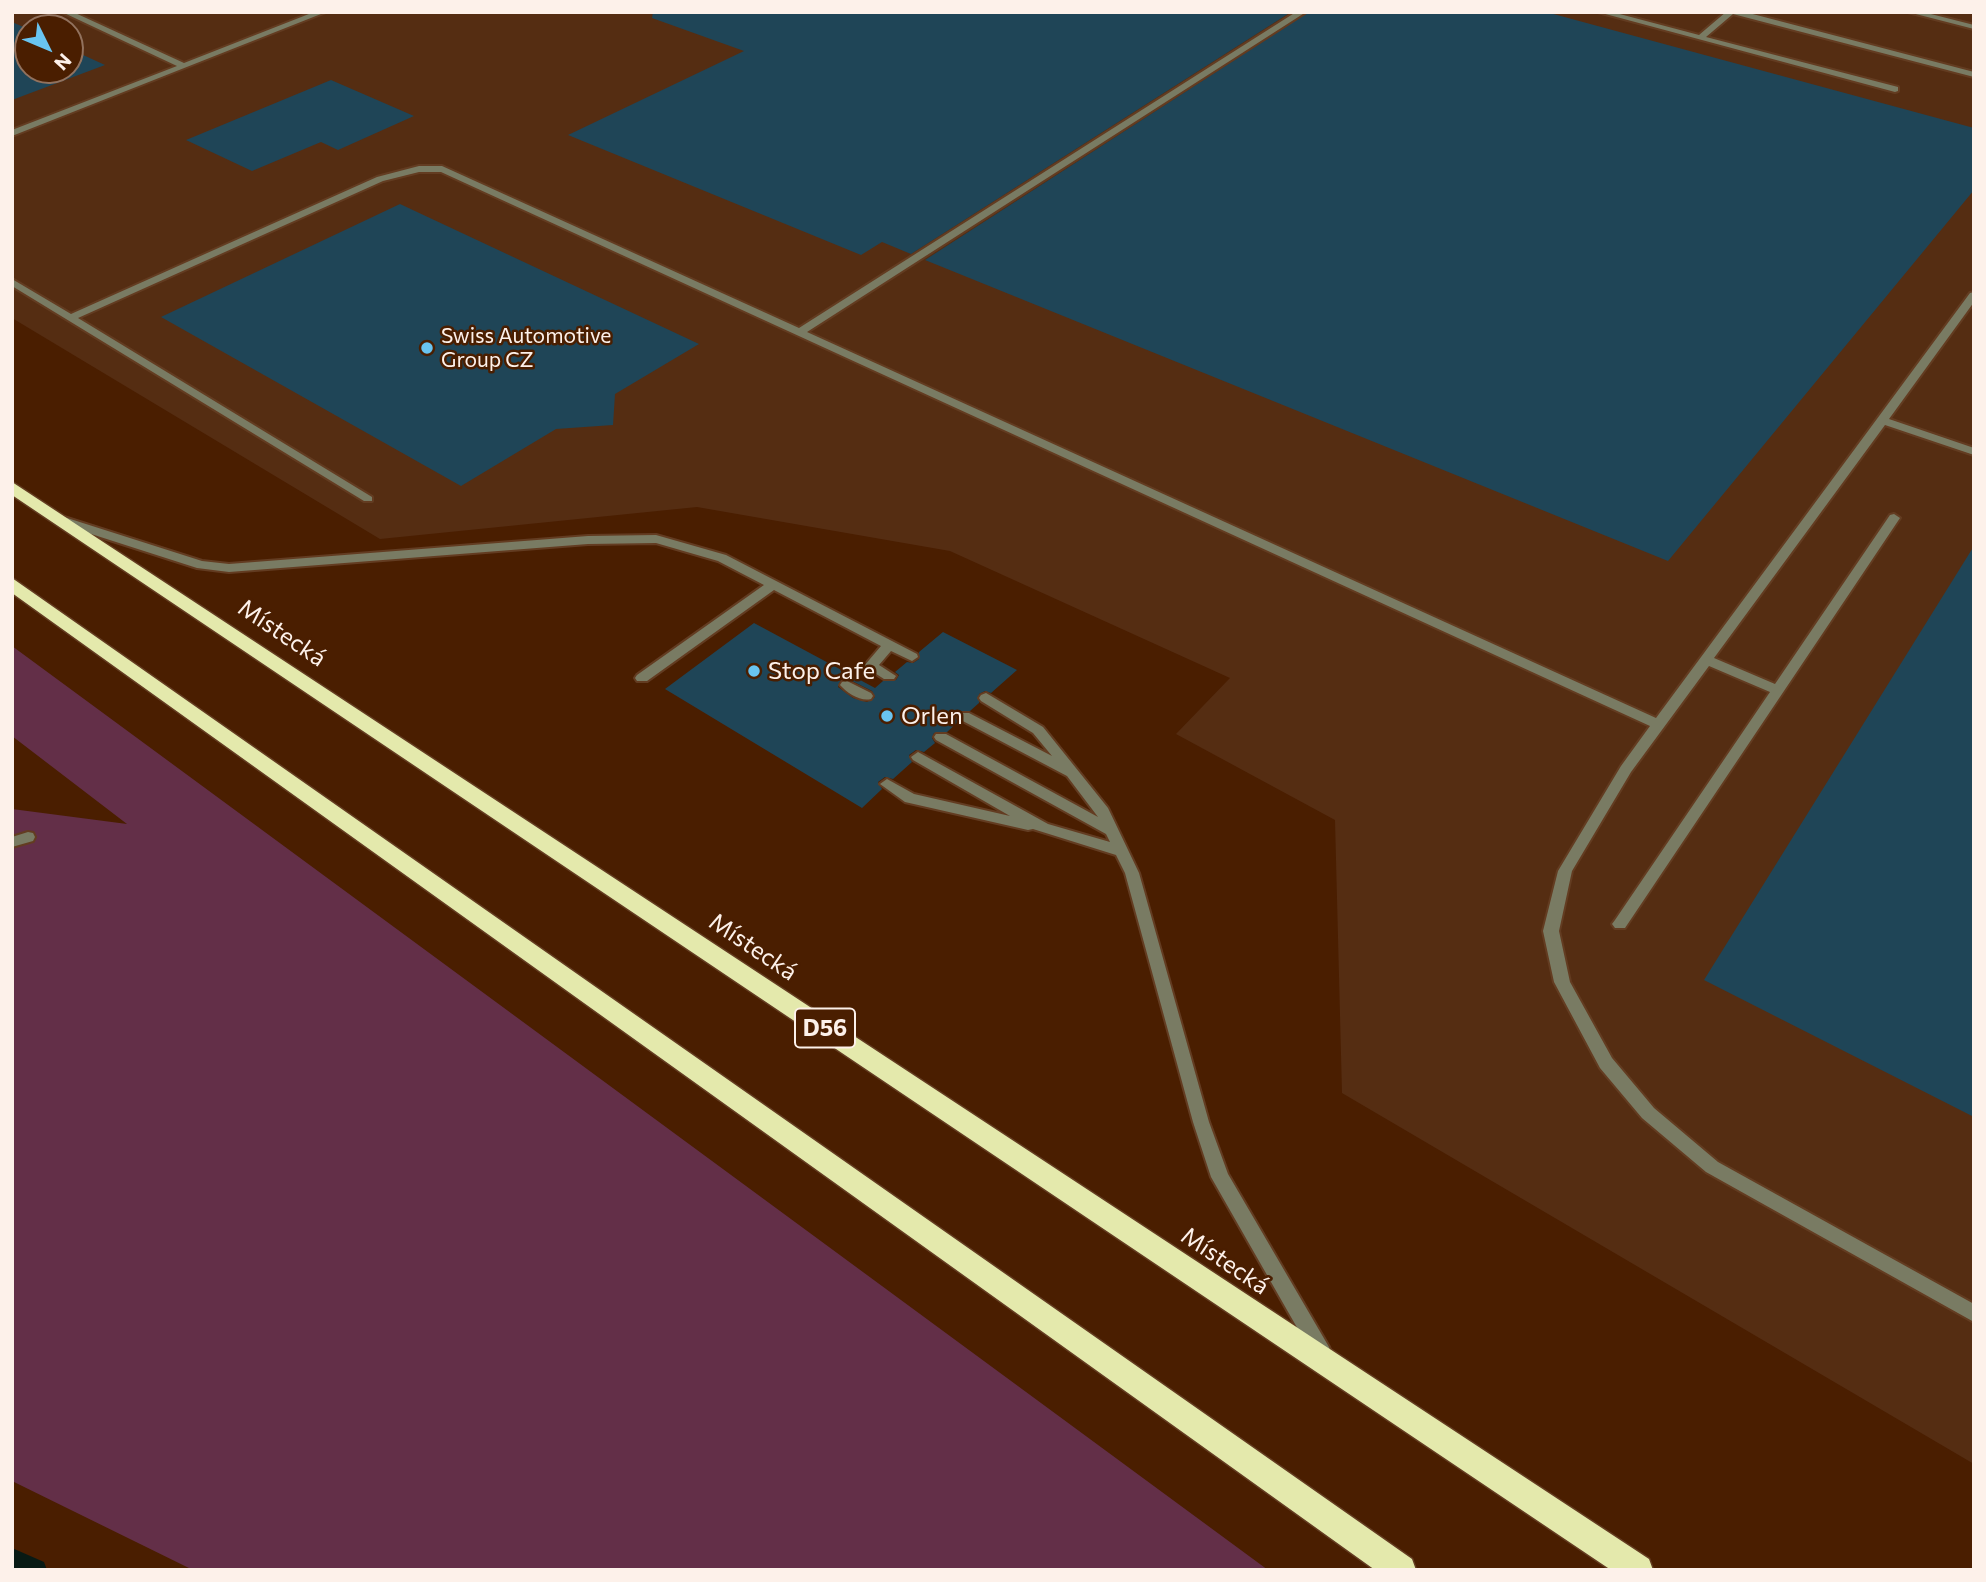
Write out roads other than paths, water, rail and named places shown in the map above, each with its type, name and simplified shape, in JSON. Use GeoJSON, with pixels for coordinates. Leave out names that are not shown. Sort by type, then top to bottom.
{"type":"FeatureCollection","features":[{"type":"Feature","properties":{"kind":"highway","name":"Místecká"},"geometry":{"type":"LineString","coordinates":[[12,487],[1638,1570]]}},
{"type":"Feature","properties":{"kind":"highway"},"geometry":{"type":"LineString","coordinates":[[12,584],[1401,1570]]}},
{"type":"Feature","properties":{"kind":"street"},"geometry":{"type":"LineString","coordinates":[[66,12],[184,66]]}},
{"type":"Feature","properties":{"kind":"street"},"geometry":{"type":"LineString","coordinates":[[12,133],[322,12]]}},
{"type":"Feature","properties":{"kind":"street"},"geometry":{"type":"LineString","coordinates":[[800,332],[1302,12]]}},
{"type":"Feature","properties":{"kind":"street"},"geometry":{"type":"LineString","coordinates":[[1602,12],[1895,89]]}},
{"type":"Feature","properties":{"kind":"street"},"geometry":{"type":"LineString","coordinates":[[1700,38],[1733,12],[1974,75]]}},
{"type":"Feature","properties":{"kind":"street"},"geometry":{"type":"LineString","coordinates":[[1912,12],[1974,27]]}},
{"type":"Feature","properties":{"kind":"street"},"geometry":{"type":"LineString","coordinates":[[70,318],[380,178],[419,169],[442,169],[1659,725]]}},
{"type":"Feature","properties":{"kind":"street"},"geometry":{"type":"LineString","coordinates":[[12,282],[368,499]]}},
{"type":"Feature","properties":{"kind":"street"},"geometry":{"type":"LineString","coordinates":[[1974,295],[1626,769],[1565,871],[1551,931],[1562,982],[1568,994],[1606,1063],[1647,1113],[1713,1167],[1974,1314]]}},
{"type":"Feature","properties":{"kind":"street"},"geometry":{"type":"LineString","coordinates":[[1882,420],[1974,452]]}},
{"type":"Feature","properties":{"kind":"street"},"geometry":{"type":"LineString","coordinates":[[1620,924],[1894,518]]}},
{"type":"Feature","properties":{"kind":"street"},"geometry":{"type":"LineString","coordinates":[[64,522],[201,565],[229,568],[588,540],[656,539],[722,558],[912,657]]}},
{"type":"Feature","properties":{"kind":"street"},"geometry":{"type":"LineString","coordinates":[[642,678],[774,584]]}},
{"type":"Feature","properties":{"kind":"street"},"geometry":{"type":"LineString","coordinates":[[889,645],[871,666],[889,676]]}},
{"type":"Feature","properties":{"kind":"street"},"geometry":{"type":"LineString","coordinates":[[1707,660],[1777,690]]}},
{"type":"Feature","properties":{"kind":"street"},"geometry":{"type":"LineString","coordinates":[[847,685],[866,696]]}},
{"type":"Feature","properties":{"kind":"street"},"geometry":{"type":"LineString","coordinates":[[986,698],[1038,730],[1101,808],[1132,873],[1201,1122],[1220,1177],[1328,1363]]}},
{"type":"Feature","properties":{"kind":"street"},"geometry":{"type":"LineString","coordinates":[[964,716],[1075,775]]}},
{"type":"Feature","properties":{"kind":"street"},"geometry":{"type":"LineString","coordinates":[[941,737],[1112,831]]}},
{"type":"Feature","properties":{"kind":"street"},"geometry":{"type":"LineString","coordinates":[[918,757],[1043,828]]}},
{"type":"Feature","properties":{"kind":"street"},"geometry":{"type":"LineString","coordinates":[[887,784],[910,798],[1043,828],[1122,851]]}},
{"type":"Feature","properties":{"kind":"street"},"geometry":{"type":"LineString","coordinates":[[12,842],[28,837]]}},
{"type":"Feature","properties":{"kind":"waterway"},"geometry":{"type":"LineString","coordinates":[[12,1559],[36,1570]]}},
{"type":"Feature","properties":{"kind":"place","name":"Swiss Automotive Group CZ"},"geometry":{"type":"Point","coordinates":[427,348]}},
{"type":"Feature","properties":{"kind":"place","name":"Stop Cafe"},"geometry":{"type":"Point","coordinates":[754,671]}},
{"type":"Feature","properties":{"kind":"place","name":"Orlen"},"geometry":{"type":"Point","coordinates":[887,716]}}]}
